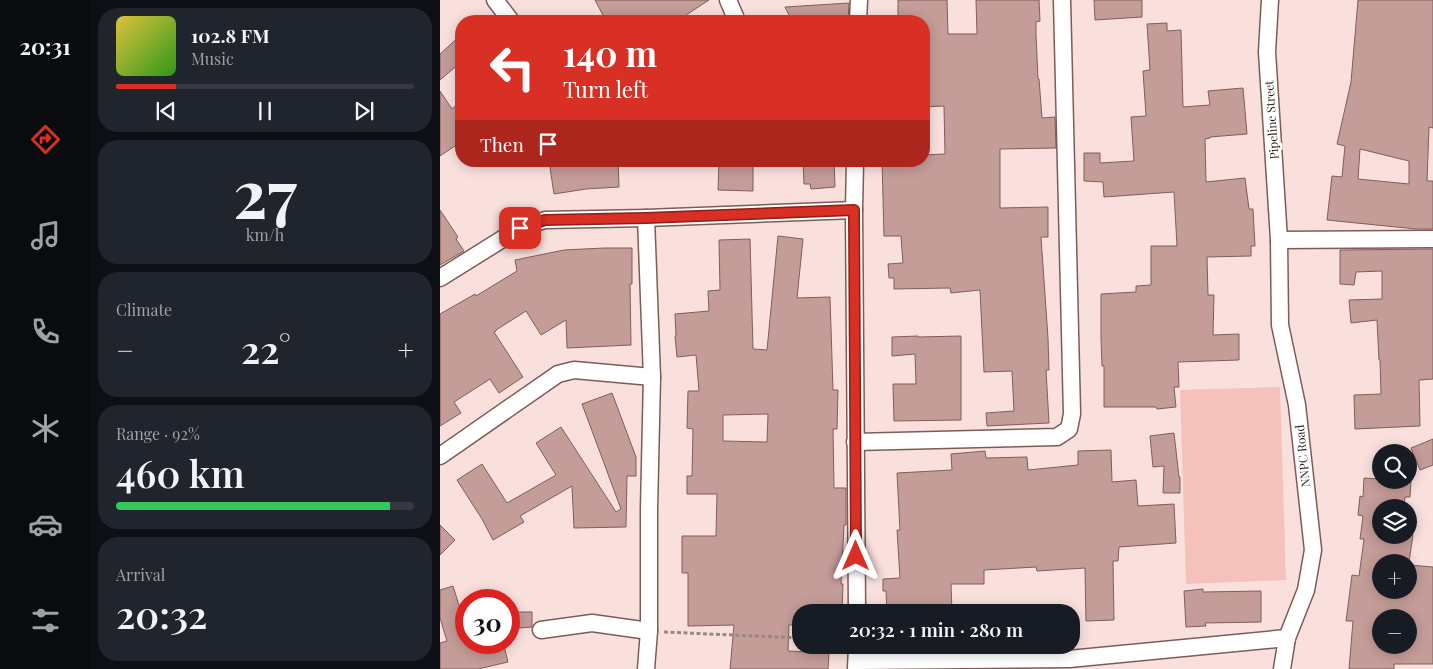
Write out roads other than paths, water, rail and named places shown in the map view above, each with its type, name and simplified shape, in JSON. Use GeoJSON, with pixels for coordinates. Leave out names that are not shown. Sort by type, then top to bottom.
{"type":"FeatureCollection","features":[{"type":"Feature","properties":{"kind":"street"},"geometry":{"type":"LineString","coordinates":[[495,0],[506,15]]}},
{"type":"Feature","properties":{"kind":"street"},"geometry":{"type":"LineString","coordinates":[[728,0],[734,15]]}},
{"type":"Feature","properties":{"kind":"street"},"geometry":{"type":"LineString","coordinates":[[858,15],[859,0]]}},
{"type":"Feature","properties":{"kind":"street"},"geometry":{"type":"LineString","coordinates":[[855,442],[1057,437],[1069,429],[1072,414],[1062,0]]}},
{"type":"Feature","properties":{"kind":"street","name":"Pipeline Street"},"geometry":{"type":"LineString","coordinates":[[1270,0],[1267,52],[1279,240]]}},
{"type":"Feature","properties":{"kind":"street"},"geometry":{"type":"LineString","coordinates":[[855,167],[857,604]]}},
{"type":"Feature","properties":{"kind":"street"},"geometry":{"type":"LineString","coordinates":[[440,278],[520,228],[545,220],[854,210]]}},
{"type":"Feature","properties":{"kind":"street"},"geometry":{"type":"LineString","coordinates":[[646,218],[652,377],[649,631],[646,669]]}},
{"type":"Feature","properties":{"kind":"street"},"geometry":{"type":"LineString","coordinates":[[1279,240],[1433,239]]}},
{"type":"Feature","properties":{"kind":"street","name":"NNPC Road"},"geometry":{"type":"LineString","coordinates":[[1279,240],[1280,325],[1296,405],[1312,550],[1306,590],[1287,638],[1282,669]]}},
{"type":"Feature","properties":{"kind":"street"},"geometry":{"type":"LineString","coordinates":[[440,456],[558,374],[574,370],[652,377]]}},
{"type":"Feature","properties":{"kind":"street"},"geometry":{"type":"LineString","coordinates":[[541,630],[592,623],[649,631]]}},
{"type":"Feature","properties":{"kind":"street"},"geometry":{"type":"LineString","coordinates":[[856,658],[1069,664],[1287,638]]}}]}
